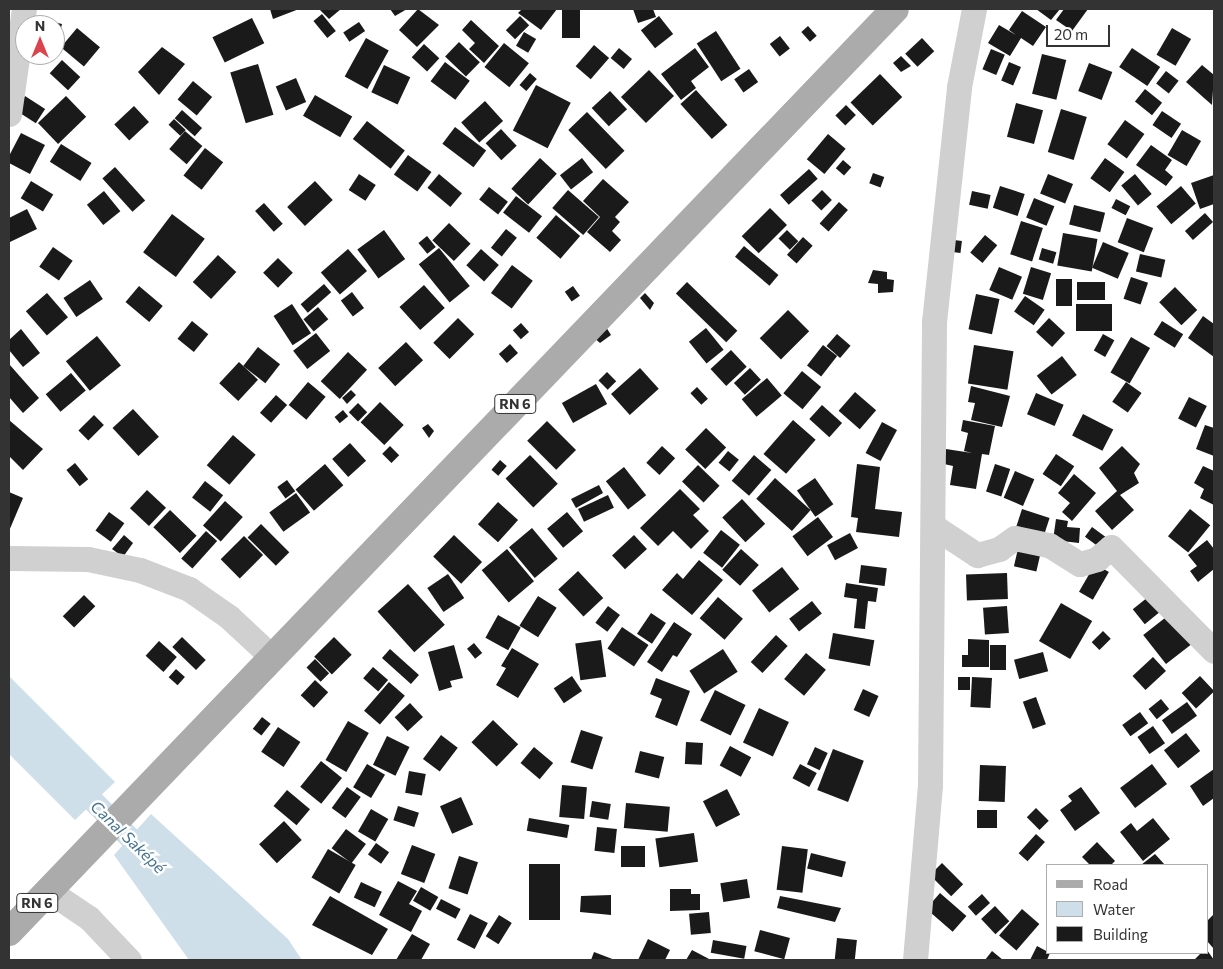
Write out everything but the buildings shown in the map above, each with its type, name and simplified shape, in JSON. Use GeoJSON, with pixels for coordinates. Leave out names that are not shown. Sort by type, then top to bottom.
{"type":"FeatureCollection","features":[{"type":"Feature","properties":{"kind":"main road","name":"RN 6"},"geometry":{"type":"LineString","coordinates":[[9,932],[135,798],[895,9]]}},
{"type":"Feature","properties":{"kind":"street"},"geometry":{"type":"LineString","coordinates":[[9,114],[24,9]]}},
{"type":"Feature","properties":{"kind":"street"},"geometry":{"type":"LineString","coordinates":[[915,960],[930,785],[934,322],[959,87],[974,9]]}},
{"type":"Feature","properties":{"kind":"street"},"geometry":{"type":"LineString","coordinates":[[933,526],[977,555],[1000,549],[1015,538],[1049,545],[1080,564],[1097,559],[1111,547],[1214,652]]}},
{"type":"Feature","properties":{"kind":"street"},"geometry":{"type":"LineString","coordinates":[[9,558],[88,559],[140,570],[189,589],[229,617],[272,657]]}},
{"type":"Feature","properties":{"kind":"street"},"geometry":{"type":"LineString","coordinates":[[57,883],[129,960]]}},
{"type":"Feature","properties":{"kind":"water"},"geometry":{"type":"Polygon","coordinates":[[[9,676],[115,782],[75,820],[9,754],[9,676]]]}},
{"type":"Feature","properties":{"kind":"water"},"geometry":{"type":"Polygon","coordinates":[[[151,814],[288,939],[302,960],[189,960],[114,855],[151,814]]]}},
{"type":"Feature","properties":{"kind":"waterway","name":"Canal Saképé"},"geometry":{"type":"LineString","coordinates":[[73,781],[151,859]]}}]}
